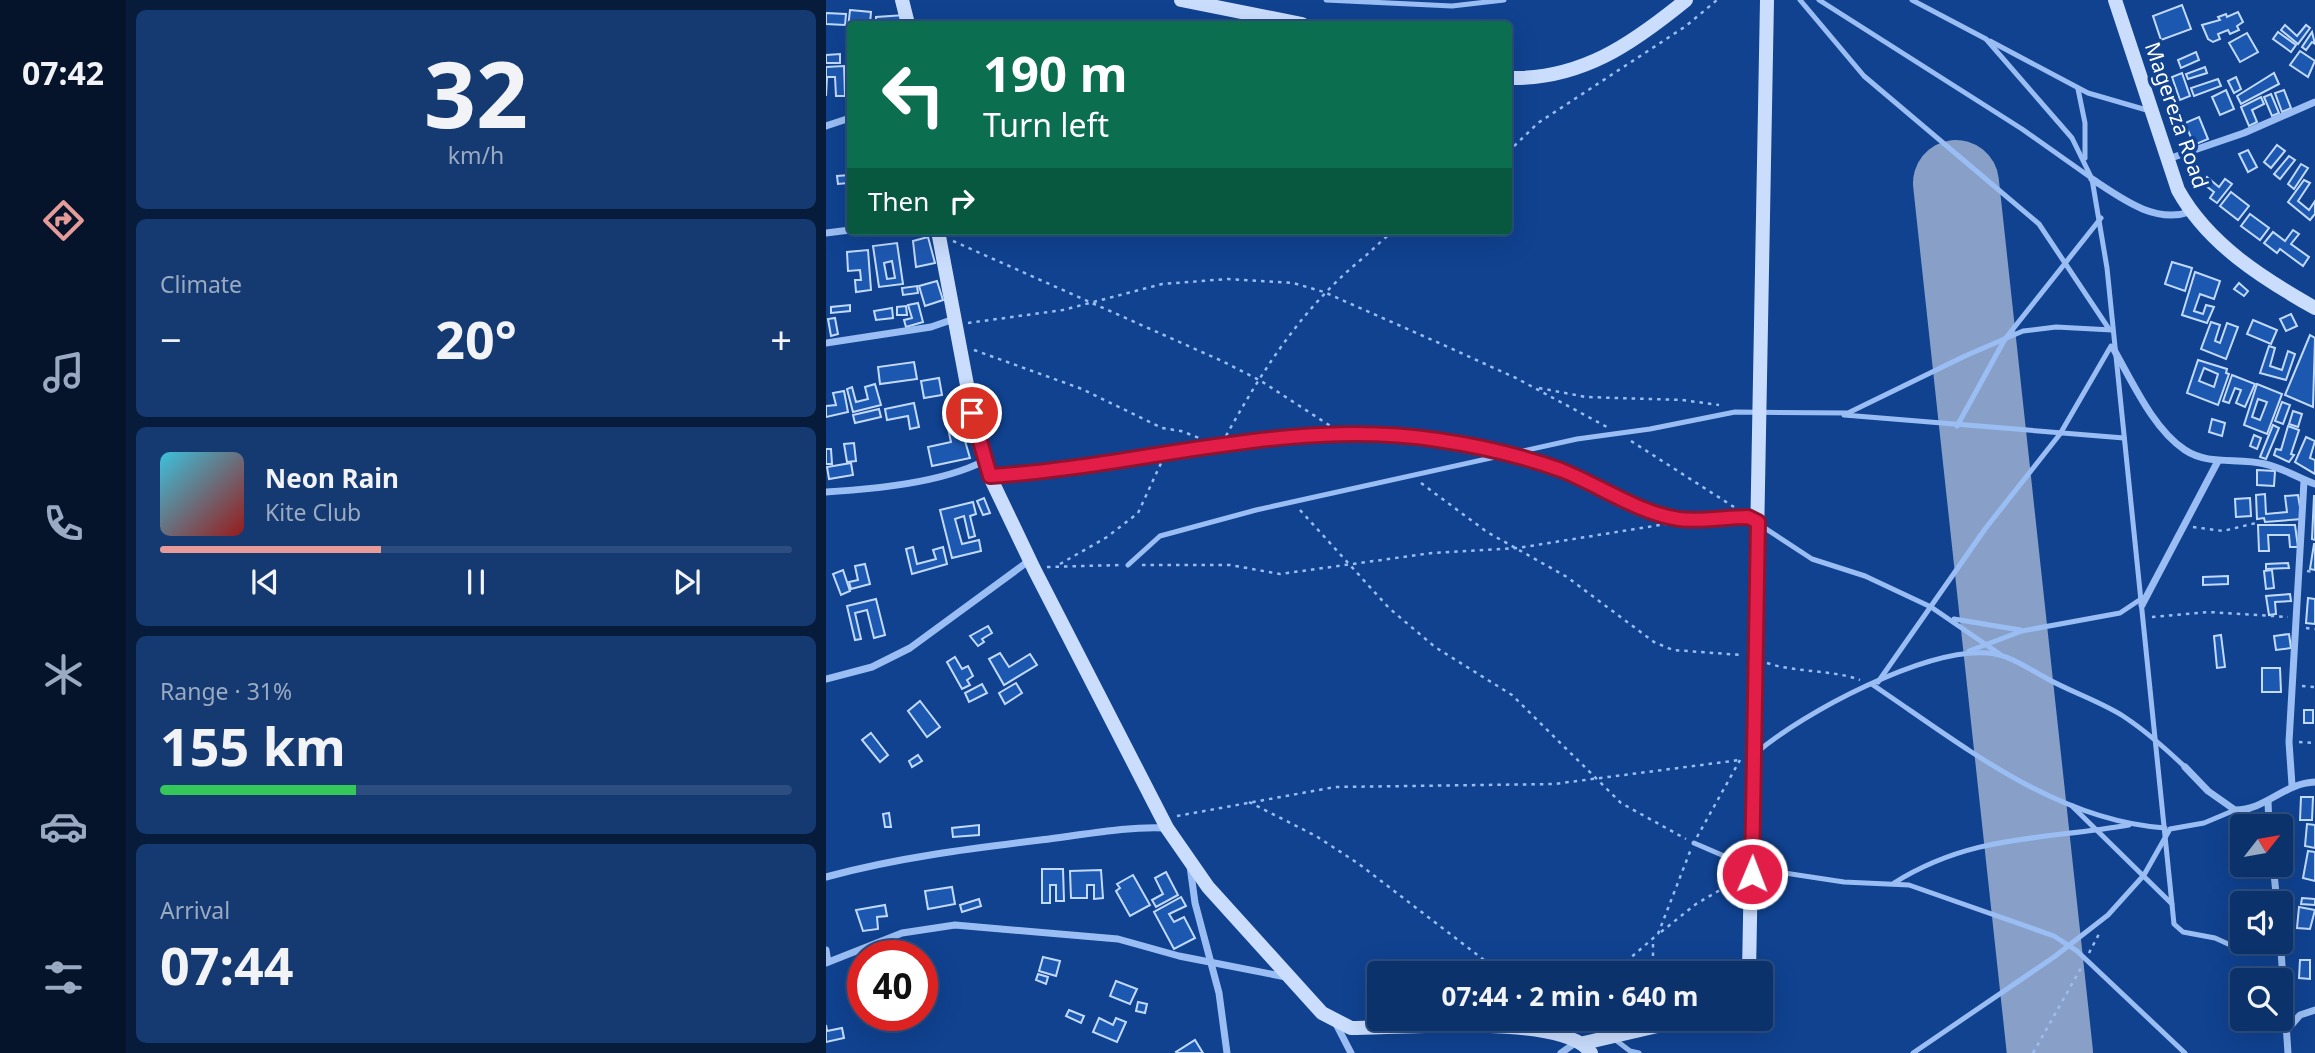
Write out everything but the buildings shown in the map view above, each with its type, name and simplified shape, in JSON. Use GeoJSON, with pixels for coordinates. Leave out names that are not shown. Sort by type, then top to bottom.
{"type":"FeatureCollection","features":[{"type":"Feature","properties":{"kind":"street"},"geometry":{"type":"LineString","coordinates":[[902,0],[907,21]]}},
{"type":"Feature","properties":{"kind":"street"},"geometry":{"type":"LineString","coordinates":[[1181,0],[1288,21]]}},
{"type":"Feature","properties":{"kind":"street"},"geometry":{"type":"LineString","coordinates":[[1512,78],[1553,76],[1587,64],[1639,37],[1686,0]]}},
{"type":"Feature","properties":{"kind":"street"},"geometry":{"type":"LineString","coordinates":[[1749,961],[1755,660],[1753,519],[1760,412],[1767,0]]}},
{"type":"Feature","properties":{"kind":"street","name":"Magereza Road"},"geometry":{"type":"LineString","coordinates":[[2115,0],[2167,159],[2178,190],[2190,212],[2223,246],[2256,272],[2315,308]]}},
{"type":"Feature","properties":{"kind":"street"},"geometry":{"type":"LineString","coordinates":[[2167,159],[2244,133],[2315,102]]}},
{"type":"Feature","properties":{"kind":"street"},"geometry":{"type":"LineString","coordinates":[[826,125],[847,119]]}},
{"type":"Feature","properties":{"kind":"street"},"geometry":{"type":"LineString","coordinates":[[2092,179],[2121,198],[2162,216],[2175,217],[2190,212]]}},
{"type":"Feature","properties":{"kind":"street"},"geometry":{"type":"LineString","coordinates":[[826,233],[847,230]]}},
{"type":"Feature","properties":{"kind":"street"},"geometry":{"type":"LineString","coordinates":[[939,235],[958,344],[984,461],[990,476],[1032,564],[1165,823],[1208,887],[1322,1013],[1335,1022],[1351,1028],[1496,1025],[1564,1034],[1584,1046]]}},
{"type":"Feature","properties":{"kind":"street"},"geometry":{"type":"LineString","coordinates":[[826,343],[954,322]]}},
{"type":"Feature","properties":{"kind":"street"},"geometry":{"type":"LineString","coordinates":[[2113,345],[2171,438],[2202,458],[2261,463],[2315,484]]}},
{"type":"Feature","properties":{"kind":"street"},"geometry":{"type":"LineString","coordinates":[[826,492],[918,481],[958,472],[984,461]]}},
{"type":"Feature","properties":{"kind":"street"},"geometry":{"type":"LineString","coordinates":[[2141,602],[2218,461]]}},
{"type":"Feature","properties":{"kind":"street"},"geometry":{"type":"LineString","coordinates":[[2292,785],[2289,742],[2304,481]]}},
{"type":"Feature","properties":{"kind":"street"},"geometry":{"type":"LineString","coordinates":[[826,679],[860,672],[904,652],[1032,564]]}},
{"type":"Feature","properties":{"kind":"street"},"geometry":{"type":"LineString","coordinates":[[2185,767],[2208,792],[2235,810],[2244,810],[2268,801],[2292,785],[2315,782]]}},
{"type":"Feature","properties":{"kind":"street"},"geometry":{"type":"LineString","coordinates":[[2268,801],[2269,814]]}},
{"type":"Feature","properties":{"kind":"street"},"geometry":{"type":"LineString","coordinates":[[2244,810],[2248,814]]}},
{"type":"Feature","properties":{"kind":"street"},"geometry":{"type":"LineString","coordinates":[[826,877],[860,868],[986,846],[1165,823]]}},
{"type":"Feature","properties":{"kind":"street"},"geometry":{"type":"LineString","coordinates":[[1189,862],[1195,903],[1220,1000],[1227,1053]]}},
{"type":"Feature","properties":{"kind":"street"},"geometry":{"type":"LineString","coordinates":[[826,950],[827,962],[902,933],[955,925],[1108,937],[1211,962],[1293,978]]}},
{"type":"Feature","properties":{"kind":"street"},"geometry":{"type":"LineString","coordinates":[[2293,1024],[2301,1015],[2315,1010]]}},
{"type":"Feature","properties":{"kind":"street"},"geometry":{"type":"LineString","coordinates":[[1335,1022],[1351,1053]]}},
{"type":"Feature","properties":{"kind":"street"},"geometry":{"type":"LineString","coordinates":[[1561,1053],[1641,1031]]}},
{"type":"Feature","properties":{"kind":"street"},"geometry":{"type":"LineString","coordinates":[[2288,1031],[2288,1053]]}},
{"type":"Feature","properties":{"kind":"lane"},"geometry":{"type":"LineString","coordinates":[[1326,0],[1452,6],[1504,0]]}},
{"type":"Feature","properties":{"kind":"lane"},"geometry":{"type":"LineString","coordinates":[[1800,0],[1864,76],[2039,224],[2110,329]]}},
{"type":"Feature","properties":{"kind":"lane"},"geometry":{"type":"LineString","coordinates":[[1819,0],[1971,95],[2092,179]]}},
{"type":"Feature","properties":{"kind":"lane"},"geometry":{"type":"LineString","coordinates":[[1912,0],[2033,61],[2077,88],[2153,111]]}},
{"type":"Feature","properties":{"kind":"lane"},"geometry":{"type":"LineString","coordinates":[[1986,39],[2064,128],[2092,179],[2101,218],[2110,329],[2124,438],[2174,924],[2182,932],[2215,937],[2230,944]]}},
{"type":"Feature","properties":{"kind":"lane"},"geometry":{"type":"LineString","coordinates":[[2077,88],[2085,123],[2085,162]]}},
{"type":"Feature","properties":{"kind":"lane"},"geometry":{"type":"LineString","coordinates":[[1956,426],[2005,339],[2101,218]]}},
{"type":"Feature","properties":{"kind":"lane"},"geometry":{"type":"LineString","coordinates":[[1838,414],[1860,408],[2005,339],[2040,328],[2110,329]]}},
{"type":"Feature","properties":{"kind":"lane"},"geometry":{"type":"LineString","coordinates":[[1875,684],[1985,529],[2060,434],[2113,345]]}},
{"type":"Feature","properties":{"kind":"lane"},"geometry":{"type":"LineString","coordinates":[[1128,565],[1152,540],[1168,533],[1507,454],[1735,412],[1838,414],[2124,438]]}},
{"type":"Feature","properties":{"kind":"lane"},"geometry":{"type":"LineString","coordinates":[[990,476],[1017,475],[1212,446],[1345,436],[1436,440],[1507,454],[1562,471],[1655,511],[1685,519],[1753,519],[1812,559],[1865,576],[1931,607],[2001,655],[2120,714],[2155,738],[2185,767]]}},
{"type":"Feature","properties":{"kind":"lane"},"geometry":{"type":"LineString","coordinates":[[1753,756],[1813,713],[1916,665],[1966,652],[1984,643],[2022,631],[2104,618],[2141,602]]}},
{"type":"Feature","properties":{"kind":"lane"},"geometry":{"type":"LineString","coordinates":[[1951,619],[2022,631]]}},
{"type":"Feature","properties":{"kind":"lane"},"geometry":{"type":"LineString","coordinates":[[1966,652],[2001,655]]}},
{"type":"Feature","properties":{"kind":"lane"},"geometry":{"type":"LineString","coordinates":[[1875,684],[2010,774],[2071,805],[2131,824],[2166,830],[2214,820],[2235,810]]}},
{"type":"Feature","properties":{"kind":"lane"},"geometry":{"type":"LineString","coordinates":[[2071,805],[2172,904]]}},
{"type":"Feature","properties":{"kind":"lane"},"geometry":{"type":"LineString","coordinates":[[1894,883],[1934,860],[1986,844],[2096,831],[2131,824]]}},
{"type":"Feature","properties":{"kind":"lane"},"geometry":{"type":"LineString","coordinates":[[1913,1053],[2108,915],[2144,875],[2166,830]]}},
{"type":"Feature","properties":{"kind":"lane"},"geometry":{"type":"LineString","coordinates":[[1694,843],[1752,871],[1844,882],[1894,883],[1966,904],[2042,931],[2069,945],[2185,1053]]}},
{"type":"Feature","properties":{"kind":"lane"},"geometry":{"type":"LineString","coordinates":[[1613,1038],[1630,1051],[1639,1053]]}},
{"type":"Feature","properties":{"kind":"path"},"geometry":{"type":"LineString","coordinates":[[1512,148],[1538,123],[1686,26],[1717,0]]}},
{"type":"Feature","properties":{"kind":"path"},"geometry":{"type":"LineString","coordinates":[[943,235],[978,254],[1094,303],[1257,379],[1345,436]]}},
{"type":"Feature","properties":{"kind":"path"},"geometry":{"type":"LineString","coordinates":[[1222,445],[1257,379],[1324,292],[1390,235]]}},
{"type":"Feature","properties":{"kind":"path"},"geometry":{"type":"LineString","coordinates":[[954,322],[1037,315],[1162,284],[1228,279],[1293,282],[1324,292],[1534,387],[1618,433],[1753,519]]}},
{"type":"Feature","properties":{"kind":"path"},"geometry":{"type":"LineString","coordinates":[[958,344],[1082,389],[1161,428],[1188,433],[1212,446]]}},
{"type":"Feature","properties":{"kind":"path"},"geometry":{"type":"LineString","coordinates":[[1534,387],[1586,397],[1702,402],[1735,412]]}},
{"type":"Feature","properties":{"kind":"path"},"geometry":{"type":"LineString","coordinates":[[1057,565],[1107,537],[1138,513],[1168,451]]}},
{"type":"Feature","properties":{"kind":"path"},"geometry":{"type":"LineString","coordinates":[[1413,476],[1461,515],[1567,577],[1665,647],[1729,653],[1793,671],[1850,676],[1875,684]]}},
{"type":"Feature","properties":{"kind":"path"},"geometry":{"type":"LineString","coordinates":[[1293,502],[1389,608],[1436,647],[1512,695],[1621,803],[1694,843]]}},
{"type":"Feature","properties":{"kind":"path"},"geometry":{"type":"LineString","coordinates":[[1032,564],[1230,565],[1280,574],[1443,552],[1518,548],[1685,519]]}},
{"type":"Feature","properties":{"kind":"path"},"geometry":{"type":"LineString","coordinates":[[2183,526],[2223,531],[2256,523]]}},
{"type":"Feature","properties":{"kind":"path"},"geometry":{"type":"LineString","coordinates":[[2143,619],[2209,612],[2296,618]]}},
{"type":"Feature","properties":{"kind":"path"},"geometry":{"type":"LineString","coordinates":[[2292,686],[2315,687]]}},
{"type":"Feature","properties":{"kind":"path"},"geometry":{"type":"LineString","coordinates":[[2289,742],[2315,743]]}},
{"type":"Feature","properties":{"kind":"path"},"geometry":{"type":"LineString","coordinates":[[1165,823],[1249,802],[1335,787],[1554,785],[1740,760],[1694,843],[1658,934]]}},
{"type":"Feature","properties":{"kind":"path"},"geometry":{"type":"LineString","coordinates":[[1249,802],[1316,836],[1359,864],[1485,961]]}},
{"type":"Feature","properties":{"kind":"path"},"geometry":{"type":"LineString","coordinates":[[1628,961],[1713,892],[1752,871]]}},
{"type":"Feature","properties":{"kind":"path"},"geometry":{"type":"LineString","coordinates":[[2033,1053],[2108,915]]}},
{"type":"Feature","properties":{"kind":"path"},"geometry":{"type":"LineString","coordinates":[[1653,940],[1653,961]]}},
{"type":"Feature","properties":{"kind":"runway"},"geometry":{"type":"LineString","coordinates":[[1956,183],[2050,1053]]}},
{"type":"Feature","properties":{"kind":"route"},"geometry":{"type":"LineString","coordinates":[[972,413],[990,476],[1017,475],[1176,449],[1247,442],[1370,436],[1436,440],[1525,458],[1678,519],[1748,517],[1758,522],[1752,874]]}}]}
